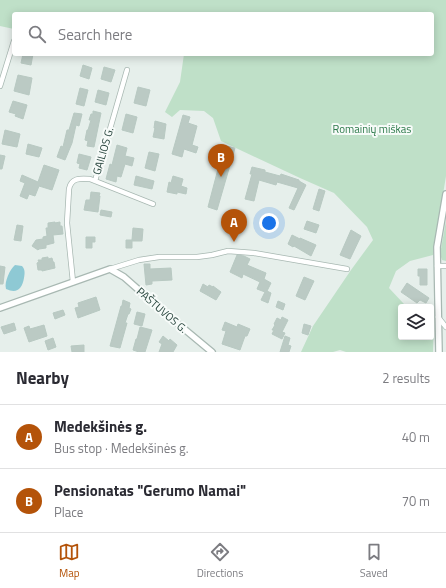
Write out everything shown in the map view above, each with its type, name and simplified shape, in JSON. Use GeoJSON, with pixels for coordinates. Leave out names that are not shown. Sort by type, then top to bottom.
{"type":"FeatureCollection","features":[{"type":"Feature","properties":{"kind":"street"},"geometry":{"type":"LineString","coordinates":[[0,86],[12,47]]}},
{"type":"Feature","properties":{"kind":"street","name":"GAILIOS G."},"geometry":{"type":"LineString","coordinates":[[73,282],[67,223],[70,184],[78,178],[95,181],[127,70]]}},
{"type":"Feature","properties":{"kind":"street"},"geometry":{"type":"LineString","coordinates":[[95,181],[153,204]]}},
{"type":"Feature","properties":{"kind":"street"},"geometry":{"type":"LineString","coordinates":[[439,352],[437,247],[446,194]]}},
{"type":"Feature","properties":{"kind":"street"},"geometry":{"type":"LineString","coordinates":[[0,308],[110,269],[140,260],[197,257],[228,251],[254,253],[347,269]]}},
{"type":"Feature","properties":{"kind":"street"},"geometry":{"type":"LineString","coordinates":[[437,266],[446,266]]}},
{"type":"Feature","properties":{"kind":"street","name":"PAŠTUVOS G."},"geometry":{"type":"LineString","coordinates":[[110,269],[124,277],[165,314],[212,352]]}},
{"type":"Feature","properties":{"kind":"street"},"geometry":{"type":"LineString","coordinates":[[438,318],[446,327]]}},
{"type":"Feature","properties":{"kind":"green space","name":"Romainių miškas"},"geometry":{"type":"Polygon","coordinates":[[[0,0],[446,0],[446,176],[433,255],[410,261],[396,271],[389,288],[404,304],[398,304],[398,340],[433,340],[433,352],[346,352],[340,350],[333,352],[301,352],[313,326],[373,240],[367,227],[334,193],[221,141],[213,118],[204,111],[180,110],[172,117],[165,112],[180,82],[184,56],[434,56],[434,12],[12,12],[12,29],[0,26],[0,0]]]}},
{"type":"Feature","properties":{"kind":"green space"},"geometry":{"type":"Polygon","coordinates":[[[446,221],[446,261],[442,260],[440,254],[446,221]]]}},
{"type":"Feature","properties":{"kind":"water"},"geometry":{"type":"Polygon","coordinates":[[[15,265],[22,266],[25,274],[20,288],[13,291],[6,289],[6,283],[11,269],[15,265]]]}},
{"type":"Feature","properties":{"kind":"building"},"geometry":{"type":"Polygon","coordinates":[[[23,56],[33,56],[31,65],[21,63],[23,56]]]}},
{"type":"Feature","properties":{"kind":"building"},"geometry":{"type":"Polygon","coordinates":[[[83,65],[92,68],[89,79],[80,76],[83,65]]]}},
{"type":"Feature","properties":{"kind":"building"},"geometry":{"type":"Polygon","coordinates":[[[104,67],[115,70],[111,82],[101,79],[104,67]]]}},
{"type":"Feature","properties":{"kind":"building"},"geometry":{"type":"Polygon","coordinates":[[[18,75],[32,78],[29,95],[14,91],[18,75]]]}},
{"type":"Feature","properties":{"kind":"building"},"geometry":{"type":"Polygon","coordinates":[[[138,87],[150,90],[146,106],[134,103],[138,87]]]}},
{"type":"Feature","properties":{"kind":"building"},"geometry":{"type":"Polygon","coordinates":[[[80,88],[88,90],[84,106],[76,104],[80,88]]]}},
{"type":"Feature","properties":{"kind":"building"},"geometry":{"type":"Polygon","coordinates":[[[98,90],[109,93],[106,105],[95,102],[98,90]]]}},
{"type":"Feature","properties":{"kind":"building"},"geometry":{"type":"Polygon","coordinates":[[[13,101],[27,105],[23,119],[15,116],[16,114],[9,112],[13,101]]]}},
{"type":"Feature","properties":{"kind":"building"},"geometry":{"type":"Polygon","coordinates":[[[93,111],[101,113],[94,147],[87,146],[88,141],[85,140],[91,120],[89,120],[91,114],[93,114],[93,111]]]}},
{"type":"Feature","properties":{"kind":"building"},"geometry":{"type":"Polygon","coordinates":[[[74,113],[82,114],[79,126],[76,125],[72,143],[65,160],[57,157],[61,146],[63,147],[67,130],[69,130],[74,113]]]}},
{"type":"Feature","properties":{"kind":"building"},"geometry":{"type":"Polygon","coordinates":[[[126,114],[137,117],[133,133],[122,130],[126,114]]]}},
{"type":"Feature","properties":{"kind":"building"},"geometry":{"type":"Polygon","coordinates":[[[183,115],[190,117],[188,123],[197,126],[192,145],[198,147],[196,153],[184,149],[182,157],[172,154],[183,115]]]}},
{"type":"Feature","properties":{"kind":"building"},"geometry":{"type":"Polygon","coordinates":[[[155,121],[166,124],[164,139],[153,137],[155,121]]]}},
{"type":"Feature","properties":{"kind":"building"},"geometry":{"type":"Polygon","coordinates":[[[5,130],[20,134],[17,147],[2,144],[5,130]]]}},
{"type":"Feature","properties":{"kind":"building"},"geometry":{"type":"Polygon","coordinates":[[[28,144],[42,148],[39,157],[26,154],[28,144]]]}},
{"type":"Feature","properties":{"kind":"building"},"geometry":{"type":"Polygon","coordinates":[[[117,145],[127,148],[125,156],[134,158],[132,166],[125,164],[121,177],[117,176],[116,182],[106,179],[110,164],[112,165],[117,145]]]}},
{"type":"Feature","properties":{"kind":"building"},"geometry":{"type":"Polygon","coordinates":[[[222,145],[235,148],[217,210],[208,207],[218,169],[215,168],[222,145]]]}},
{"type":"Feature","properties":{"kind":"building"},"geometry":{"type":"Polygon","coordinates":[[[149,152],[159,154],[155,171],[145,168],[149,152]]]}},
{"type":"Feature","properties":{"kind":"building"},"geometry":{"type":"Polygon","coordinates":[[[79,154],[91,157],[87,170],[79,168],[80,164],[77,163],[79,154]]]}},
{"type":"Feature","properties":{"kind":"building"},"geometry":{"type":"Polygon","coordinates":[[[0,155],[5,156],[2,169],[0,169],[0,155]]]}},
{"type":"Feature","properties":{"kind":"building"},"geometry":{"type":"Polygon","coordinates":[[[44,165],[59,170],[52,190],[39,186],[35,196],[29,194],[27,199],[20,196],[25,183],[20,181],[22,175],[38,182],[44,165]]]}},
{"type":"Feature","properties":{"kind":"building"},"geometry":{"type":"Polygon","coordinates":[[[252,167],[265,170],[265,172],[280,176],[281,174],[299,180],[306,185],[294,210],[289,208],[298,188],[277,182],[276,185],[259,180],[254,201],[245,199],[252,174],[250,174],[252,167]]]}},
{"type":"Feature","properties":{"kind":"building"},"geometry":{"type":"Polygon","coordinates":[[[136,176],[154,181],[152,189],[134,185],[136,176]]]}},
{"type":"Feature","properties":{"kind":"building"},"geometry":{"type":"Polygon","coordinates":[[[173,176],[183,179],[181,186],[187,188],[186,194],[167,192],[169,182],[171,183],[173,176]]]}},
{"type":"Feature","properties":{"kind":"building"},"geometry":{"type":"Polygon","coordinates":[[[319,189],[325,191],[319,211],[313,209],[319,189]]]}},
{"type":"Feature","properties":{"kind":"building"},"geometry":{"type":"Polygon","coordinates":[[[91,192],[100,193],[98,212],[84,210],[86,200],[90,200],[91,192]]]}},
{"type":"Feature","properties":{"kind":"building"},"geometry":{"type":"Polygon","coordinates":[[[101,210],[112,212],[111,217],[100,215],[101,210]]]}},
{"type":"Feature","properties":{"kind":"building"},"geometry":{"type":"Polygon","coordinates":[[[307,221],[319,225],[316,233],[304,229],[307,221]]]}},
{"type":"Feature","properties":{"kind":"building"},"geometry":{"type":"Polygon","coordinates":[[[60,222],[63,234],[53,235],[54,243],[46,245],[46,248],[38,250],[32,246],[36,240],[43,239],[43,237],[47,236],[46,228],[48,228],[48,223],[60,222]]]}},
{"type":"Feature","properties":{"kind":"building"},"geometry":{"type":"Polygon","coordinates":[[[17,225],[23,226],[21,241],[14,240],[17,225]]]}},
{"type":"Feature","properties":{"kind":"building"},"geometry":{"type":"Polygon","coordinates":[[[133,228],[143,229],[142,241],[132,241],[132,248],[126,248],[126,240],[132,240],[133,228]]]}},
{"type":"Feature","properties":{"kind":"building"},"geometry":{"type":"Polygon","coordinates":[[[351,230],[361,236],[350,259],[340,255],[351,230]]]}},
{"type":"Feature","properties":{"kind":"building"},"geometry":{"type":"Polygon","coordinates":[[[292,235],[316,245],[311,256],[288,244],[292,235]]]}},
{"type":"Feature","properties":{"kind":"building"},"geometry":{"type":"Polygon","coordinates":[[[86,237],[95,237],[95,242],[92,242],[92,248],[86,248],[86,237]]]}},
{"type":"Feature","properties":{"kind":"building"},"geometry":{"type":"Polygon","coordinates":[[[237,255],[250,259],[247,265],[266,273],[264,279],[271,283],[267,291],[271,293],[268,303],[261,300],[265,292],[257,289],[260,282],[243,274],[242,278],[230,272],[237,255]]]}},
{"type":"Feature","properties":{"kind":"building"},"geometry":{"type":"Polygon","coordinates":[[[48,257],[48,259],[52,258],[55,268],[42,271],[38,270],[38,260],[48,257]]]}},
{"type":"Feature","properties":{"kind":"building"},"geometry":{"type":"Polygon","coordinates":[[[144,264],[150,264],[150,269],[171,268],[172,280],[152,281],[152,284],[146,285],[144,264]]]}},
{"type":"Feature","properties":{"kind":"building"},"geometry":{"type":"Polygon","coordinates":[[[0,266],[5,267],[3,284],[0,284],[0,266]]]}},
{"type":"Feature","properties":{"kind":"building"},"geometry":{"type":"Polygon","coordinates":[[[418,269],[427,269],[427,285],[420,285],[418,269]]]}},
{"type":"Feature","properties":{"kind":"building"},"geometry":{"type":"Polygon","coordinates":[[[304,277],[314,281],[305,300],[296,296],[304,277]]]}},
{"type":"Feature","properties":{"kind":"building"},"geometry":{"type":"Polygon","coordinates":[[[407,283],[429,298],[426,303],[420,300],[417,303],[401,292],[407,283]]]}},
{"type":"Feature","properties":{"kind":"building"},"geometry":{"type":"Polygon","coordinates":[[[203,284],[208,287],[209,285],[213,286],[221,292],[216,300],[200,291],[203,284]]]}},
{"type":"Feature","properties":{"kind":"building"},"geometry":{"type":"Polygon","coordinates":[[[96,297],[100,310],[78,318],[75,308],[79,307],[78,303],[96,297]]]}},
{"type":"Feature","properties":{"kind":"building"},"geometry":{"type":"Polygon","coordinates":[[[123,300],[130,303],[129,308],[131,309],[125,323],[127,323],[120,348],[110,346],[123,300]]]}},
{"type":"Feature","properties":{"kind":"building"},"geometry":{"type":"Polygon","coordinates":[[[278,301],[285,304],[283,310],[276,307],[278,301]]]}},
{"type":"Feature","properties":{"kind":"building"},"geometry":{"type":"Polygon","coordinates":[[[63,310],[65,315],[55,319],[53,313],[63,310]]]}},
{"type":"Feature","properties":{"kind":"building"},"geometry":{"type":"Polygon","coordinates":[[[137,312],[145,314],[142,326],[134,324],[137,312]]]}},
{"type":"Feature","properties":{"kind":"building"},"geometry":{"type":"Polygon","coordinates":[[[282,317],[288,320],[282,332],[285,333],[282,339],[272,334],[274,330],[272,330],[277,318],[281,320],[282,317]]]}},
{"type":"Feature","properties":{"kind":"building"},"geometry":{"type":"Polygon","coordinates":[[[225,322],[237,327],[238,324],[250,329],[247,336],[245,336],[240,350],[222,344],[226,331],[222,330],[225,322]]]}},
{"type":"Feature","properties":{"kind":"building"},"geometry":{"type":"Polygon","coordinates":[[[14,323],[16,330],[4,334],[1,327],[14,323]]]}},
{"type":"Feature","properties":{"kind":"building"},"geometry":{"type":"Polygon","coordinates":[[[304,324],[311,326],[308,335],[302,333],[304,324]]]}},
{"type":"Feature","properties":{"kind":"building"},"geometry":{"type":"Polygon","coordinates":[[[44,325],[47,336],[29,342],[24,328],[29,326],[30,329],[44,325]]]}},
{"type":"Feature","properties":{"kind":"building"},"geometry":{"type":"Polygon","coordinates":[[[140,327],[152,330],[145,352],[133,350],[140,327]]]}},
{"type":"Feature","properties":{"kind":"building"},"geometry":{"type":"Polygon","coordinates":[[[163,336],[169,341],[170,339],[177,345],[173,352],[159,352],[162,344],[159,342],[163,336]]]}},
{"type":"Feature","properties":{"kind":"building"},"geometry":{"type":"Polygon","coordinates":[[[285,336],[290,338],[288,345],[291,346],[289,352],[280,352],[285,336]]]}},
{"type":"Feature","properties":{"kind":"building"},"geometry":{"type":"Polygon","coordinates":[[[53,338],[56,347],[48,350],[45,341],[53,338]]]}},
{"type":"Feature","properties":{"kind":"building"},"geometry":{"type":"Polygon","coordinates":[[[84,345],[84,352],[72,352],[71,346],[84,345]]]}},
{"type":"Feature","properties":{"kind":"place","name":"Pensionatas \"Gerumo Namai\""},"geometry":{"type":"Point","coordinates":[221,177]}},
{"type":"Feature","properties":{"kind":"place","name":"Medekšinės g."},"geometry":{"type":"Point","coordinates":[234,242]}}]}
